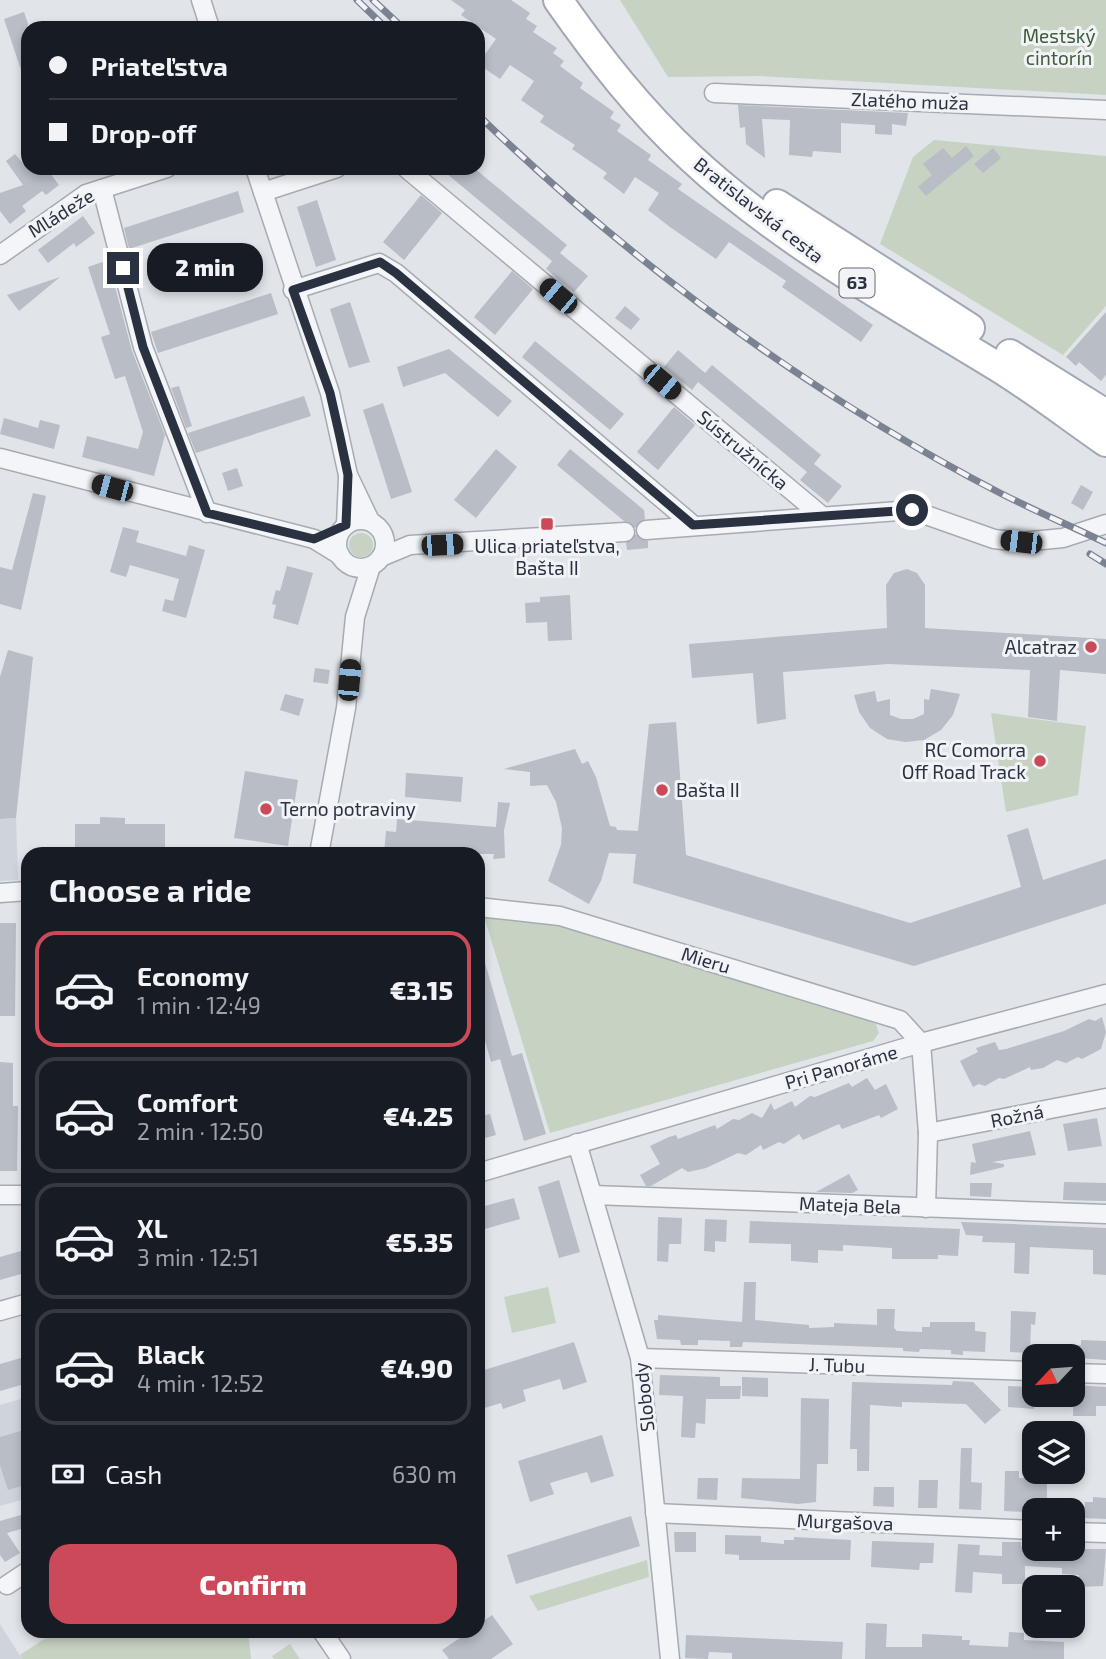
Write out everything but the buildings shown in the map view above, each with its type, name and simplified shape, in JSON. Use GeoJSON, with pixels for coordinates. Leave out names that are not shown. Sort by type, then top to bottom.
{"type":"FeatureCollection","features":[{"type":"Feature","properties":{"kind":"main road","name":"Bratislavská cesta"},"geometry":{"type":"LineString","coordinates":[[558,0],[629,96],[691,159],[749,206],[838,270],[992,362],[1106,442]]}},
{"type":"Feature","properties":{"kind":"main road","name":"Bratislavská cesta"},"geometry":{"type":"LineString","coordinates":[[579,0],[643,82],[698,139],[757,190],[816,231],[1106,414]]}},
{"type":"Feature","properties":{"kind":"street"},"geometry":{"type":"LineString","coordinates":[[201,0],[208,21]]}},
{"type":"Feature","properties":{"kind":"street","name":"Zlatého muža"},"geometry":{"type":"LineString","coordinates":[[714,93],[1106,110]]}},
{"type":"Feature","properties":{"kind":"street","name":"Mládeže"},"geometry":{"type":"LineString","coordinates":[[0,255],[86,194],[145,175]]}},
{"type":"Feature","properties":{"kind":"street"},"geometry":{"type":"LineString","coordinates":[[257,175],[293,290],[330,393],[348,475],[386,543],[355,617],[346,708],[320,847]]}},
{"type":"Feature","properties":{"kind":"street"},"geometry":{"type":"LineString","coordinates":[[263,192],[315,175]]}},
{"type":"Feature","properties":{"kind":"street","name":"Sústružnícka"},"geometry":{"type":"LineString","coordinates":[[414,175],[822,516]]}},
{"type":"Feature","properties":{"kind":"street"},"geometry":{"type":"LineString","coordinates":[[102,189],[143,347],[207,513]]}},
{"type":"Feature","properties":{"kind":"street"},"geometry":{"type":"LineString","coordinates":[[293,290],[380,262],[693,525]]}},
{"type":"Feature","properties":{"kind":"street"},"geometry":{"type":"LineString","coordinates":[[0,458],[314,539],[360,568],[410,545],[625,532]]}},
{"type":"Feature","properties":{"kind":"street"},"geometry":{"type":"LineString","coordinates":[[348,475],[344,526],[337,543],[344,560],[355,617]]}},
{"type":"Feature","properties":{"kind":"street"},"geometry":{"type":"LineString","coordinates":[[646,530],[912,510],[994,539],[1021,542],[1063,538],[1106,524]]}},
{"type":"Feature","properties":{"kind":"street"},"geometry":{"type":"LineString","coordinates":[[314,539],[356,520],[376,526],[410,545]]}},
{"type":"Feature","properties":{"kind":"street"},"geometry":{"type":"LineString","coordinates":[[0,892],[21,891]]}},
{"type":"Feature","properties":{"kind":"street","name":"Mieru"},"geometry":{"type":"LineString","coordinates":[[485,908],[560,916],[900,1020],[921,1044]]}},
{"type":"Feature","properties":{"kind":"street","name":"Pri Panoráme"},"geometry":{"type":"LineString","coordinates":[[485,1171],[921,1044],[1106,994]]}},
{"type":"Feature","properties":{"kind":"street"},"geometry":{"type":"LineString","coordinates":[[921,1044],[928,1133],[926,1208]]}},
{"type":"Feature","properties":{"kind":"street","name":"Rožná"},"geometry":{"type":"LineString","coordinates":[[928,1133],[1106,1098]]}},
{"type":"Feature","properties":{"kind":"street","name":"Slobody"},"geometry":{"type":"LineString","coordinates":[[577,1143],[640,1358],[670,1659]]}},
{"type":"Feature","properties":{"kind":"street"},"geometry":{"type":"LineString","coordinates":[[0,1195],[21,1195]]}},
{"type":"Feature","properties":{"kind":"street","name":"Mateja Bela"},"geometry":{"type":"LineString","coordinates":[[593,1195],[1106,1214]]}},
{"type":"Feature","properties":{"kind":"street"},"geometry":{"type":"LineString","coordinates":[[0,1311],[21,1305]]}},
{"type":"Feature","properties":{"kind":"street","name":"J. Tubu"},"geometry":{"type":"LineString","coordinates":[[640,1358],[1022,1371]]}},
{"type":"Feature","properties":{"kind":"street"},"geometry":{"type":"LineString","coordinates":[[1085,1373],[1106,1374]]}},
{"type":"Feature","properties":{"kind":"street","name":"Murgašova"},"geometry":{"type":"LineString","coordinates":[[655,1513],[1022,1529]]}},
{"type":"Feature","properties":{"kind":"street"},"geometry":{"type":"LineString","coordinates":[[1085,1532],[1106,1533]]}},
{"type":"Feature","properties":{"kind":"street"},"geometry":{"type":"LineString","coordinates":[[7,1585],[21,1576]]}},
{"type":"Feature","properties":{"kind":"street"},"geometry":{"type":"LineString","coordinates":[[327,1638],[341,1659]]}},
{"type":"Feature","properties":{"kind":"shaded area"},"geometry":{"type":"Polygon","coordinates":[[[16,818],[18,880],[0,881],[0,819],[16,818]]]}},
{"type":"Feature","properties":{"kind":"shaded area"},"geometry":{"type":"Polygon","coordinates":[[[21,1399],[21,1500],[0,1506],[0,1405],[21,1399]]]}},
{"type":"Feature","properties":{"kind":"shaded area"},"geometry":{"type":"Polygon","coordinates":[[[0,1624],[22,1659],[0,1659],[0,1624]]]}},
{"type":"Feature","properties":{"kind":"green space","name":"Mestský cintorín"},"geometry":{"type":"Polygon","coordinates":[[[620,0],[1106,0],[1106,95],[759,76],[668,77],[620,0]]]}},
{"type":"Feature","properties":{"kind":"green space"},"geometry":{"type":"Polygon","coordinates":[[[934,140],[1106,156],[1106,306],[1063,355],[880,244],[913,157],[934,140]]]}},
{"type":"Feature","properties":{"kind":"green space"},"geometry":{"type":"Polygon","coordinates":[[[361,533],[369,537],[373,545],[369,553],[361,557],[353,553],[349,545],[353,537],[361,533]]]}},
{"type":"Feature","properties":{"kind":"green space","name":"RC Comorra Off Road Track"},"geometry":{"type":"Polygon","coordinates":[[[991,713],[1086,726],[1078,795],[1006,812],[991,713]]]}},
{"type":"Feature","properties":{"kind":"green space"},"geometry":{"type":"Polygon","coordinates":[[[485,911],[576,926],[864,1018],[876,1024],[879,1033],[873,1041],[550,1133],[485,920],[485,911]]]}},
{"type":"Feature","properties":{"kind":"green space"},"geometry":{"type":"Polygon","coordinates":[[[548,1287],[556,1323],[512,1333],[504,1297],[548,1287]]]}},
{"type":"Feature","properties":{"kind":"green space"},"geometry":{"type":"Polygon","coordinates":[[[647,1560],[649,1577],[538,1611],[529,1596],[647,1560]]]}},
{"type":"Feature","properties":{"kind":"green space"},"geometry":{"type":"Polygon","coordinates":[[[46,1638],[249,1638],[251,1659],[22,1659],[20,1655],[46,1638]]]}},
{"type":"Feature","properties":{"kind":"green space"},"geometry":{"type":"Polygon","coordinates":[[[290,1644],[300,1659],[274,1659],[272,1656],[290,1644]]]}},
{"type":"Feature","properties":{"kind":"railway"},"geometry":{"type":"LineString","coordinates":[[357,0],[379,21]]}},
{"type":"Feature","properties":{"kind":"railway"},"geometry":{"type":"LineString","coordinates":[[373,0],[396,21]]}},
{"type":"Feature","properties":{"kind":"railway"},"geometry":{"type":"LineString","coordinates":[[485,122],[598,223],[661,274],[792,369],[929,454],[1013,500],[1106,543]]}},
{"type":"Feature","properties":{"kind":"railway"},"geometry":{"type":"LineString","coordinates":[[1090,554],[1106,564]]}},
{"type":"Feature","properties":{"kind":"place","name":"Ulica priateľstva, Bašta II"},"geometry":{"type":"Point","coordinates":[547,524]}},
{"type":"Feature","properties":{"kind":"place","name":"Alcatraz"},"geometry":{"type":"Point","coordinates":[1091,647]}},
{"type":"Feature","properties":{"kind":"place","name":"RC Comorra Off Road Track"},"geometry":{"type":"Point","coordinates":[1040,761]}},
{"type":"Feature","properties":{"kind":"place","name":"Bašta II"},"geometry":{"type":"Point","coordinates":[662,790]}},
{"type":"Feature","properties":{"kind":"place","name":"Terno potraviny"},"geometry":{"type":"Point","coordinates":[266,809]}},
{"type":"Feature","properties":{"kind":"route"},"geometry":{"type":"LineString","coordinates":[[123,268],[143,347],[207,513],[314,539],[346,525],[348,475],[340,437],[330,393],[293,290],[380,262],[693,525],[912,510]]}}]}
